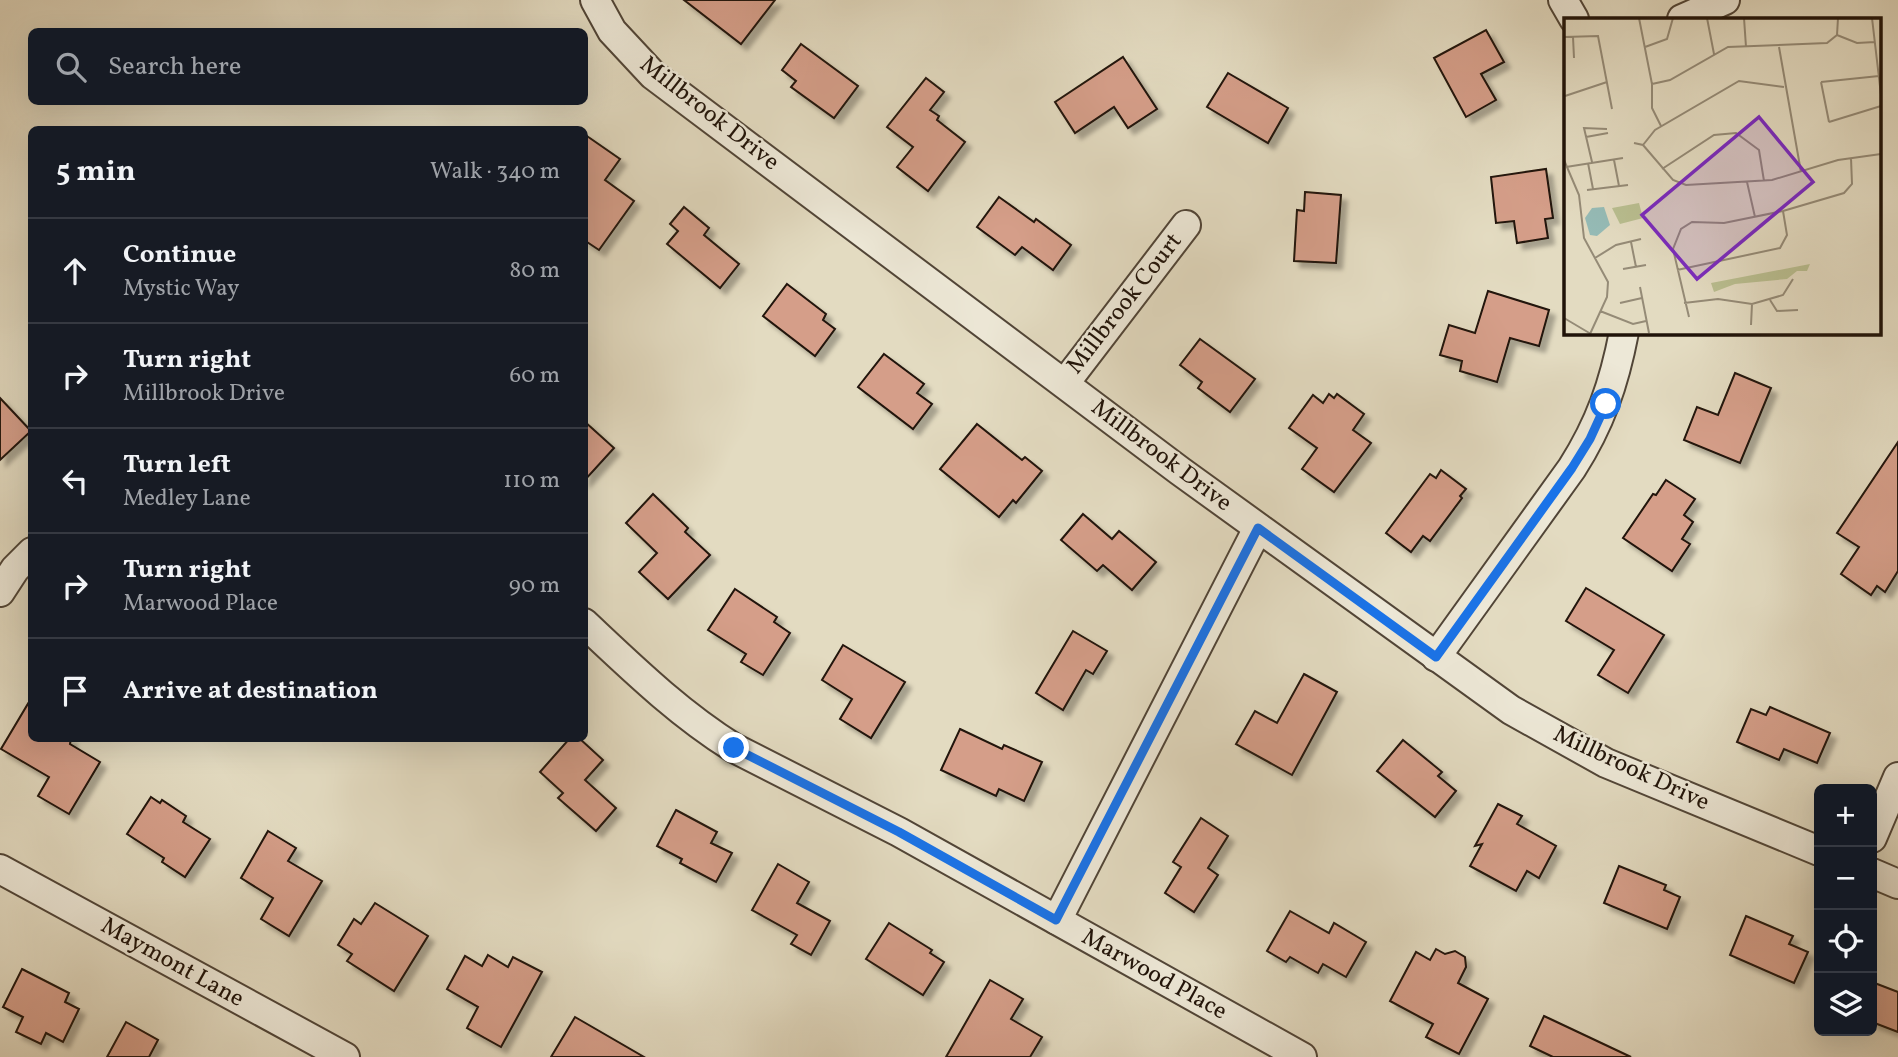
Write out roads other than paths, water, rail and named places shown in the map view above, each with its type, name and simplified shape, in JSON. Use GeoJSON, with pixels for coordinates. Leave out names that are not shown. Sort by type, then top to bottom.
{"type":"FeatureCollection","features":[{"type":"Feature","properties":{"kind":"street","name":"Millbrook Drive"},"geometry":{"type":"LineString","coordinates":[[595,0],[612,31],[653,75],[1258,528],[1511,710],[1606,762],[1814,850]]}},
{"type":"Feature","properties":{"kind":"street"},"geometry":{"type":"LineString","coordinates":[[1563,0],[1573,18]]}},
{"type":"Feature","properties":{"kind":"street"},"geometry":{"type":"LineString","coordinates":[[1684,18],[1725,0]]}},
{"type":"Feature","properties":{"kind":"street","name":"Millbrook Court"},"geometry":{"type":"LineString","coordinates":[[1065,383],[1186,225]]}},
{"type":"Feature","properties":{"kind":"street"},"geometry":{"type":"LineString","coordinates":[[1436,657],[1590,439],[1606,404],[1624,334]]}},
{"type":"Feature","properties":{"kind":"street"},"geometry":{"type":"LineString","coordinates":[[1056,920],[1258,528]]}},
{"type":"Feature","properties":{"kind":"street"},"geometry":{"type":"LineString","coordinates":[[0,592],[15,569],[28,556]]}},
{"type":"Feature","properties":{"kind":"street","name":"Marwood Place"},"geometry":{"type":"LineString","coordinates":[[588,627],[654,689],[734,748],[899,832],[1302,1057]]}},
{"type":"Feature","properties":{"kind":"street"},"geometry":{"type":"LineString","coordinates":[[1877,826],[1898,777]]}},
{"type":"Feature","properties":{"kind":"street","name":"Maymont Lane"},"geometry":{"type":"LineString","coordinates":[[0,869],[345,1057]]}},
{"type":"Feature","properties":{"kind":"street"},"geometry":{"type":"LineString","coordinates":[[1877,875],[1898,884]]}}]}
